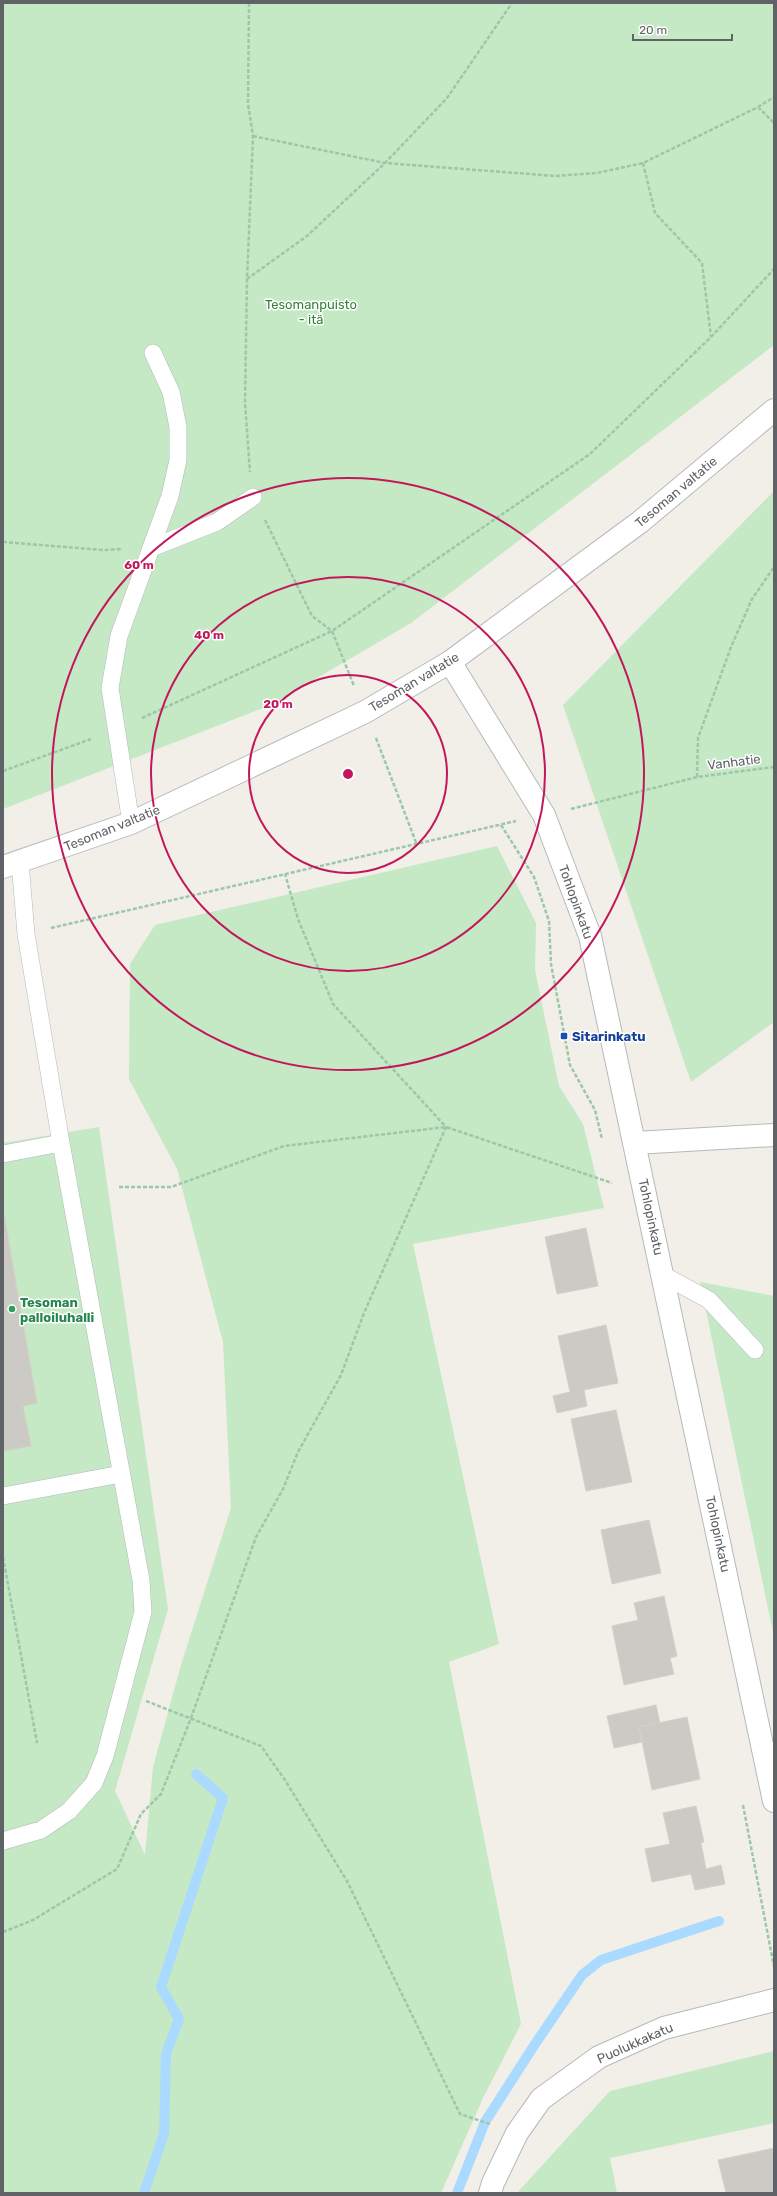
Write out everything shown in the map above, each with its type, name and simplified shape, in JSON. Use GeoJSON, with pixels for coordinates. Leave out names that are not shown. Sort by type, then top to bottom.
{"type":"FeatureCollection","features":[{"type":"Feature","properties":{"kind":"street","name":"Tesoman valtatie"},"geometry":{"type":"LineString","coordinates":[[12,865],[131,823],[365,712],[450,662],[640,522],[774,410]]}},
{"type":"Feature","properties":{"kind":"street","name":"Tohlopinkatu"},"geometry":{"type":"LineString","coordinates":[[450,662],[544,815],[590,936],[774,1801]]}},
{"type":"Feature","properties":{"kind":"street"},"geometry":{"type":"LineString","coordinates":[[635,1143],[774,1135]]}},
{"type":"Feature","properties":{"kind":"street","name":"Puolukkakatu"},"geometry":{"type":"LineString","coordinates":[[490,2193],[493,2183],[517,2133],[541,2099],[599,2057],[664,2028],[774,2000]]}},
{"type":"Feature","properties":{"kind":"lane"},"geometry":{"type":"LineString","coordinates":[[131,823],[110,688],[119,636],[170,496],[178,460],[178,428],[172,392],[153,353]]}},
{"type":"Feature","properties":{"kind":"lane"},"geometry":{"type":"LineString","coordinates":[[151,548],[217,522],[254,496]]}},
{"type":"Feature","properties":{"kind":"lane"},"geometry":{"type":"LineString","coordinates":[[3,1841],[41,1830],[69,1811],[94,1783],[105,1756],[143,1612],[141,1580],[61,1143],[26,934],[12,865]]}},
{"type":"Feature","properties":{"kind":"lane"},"geometry":{"type":"LineString","coordinates":[[3,1154],[61,1143]]}},
{"type":"Feature","properties":{"kind":"lane"},"geometry":{"type":"LineString","coordinates":[[663,1275],[708,1300],[755,1350]]}},
{"type":"Feature","properties":{"kind":"lane"},"geometry":{"type":"LineString","coordinates":[[3,1496],[121,1474]]}},
{"type":"Feature","properties":{"kind":"path"},"geometry":{"type":"LineString","coordinates":[[249,3],[248,104],[253,136],[247,279],[246,403],[254,496],[312,616],[332,631]]}},
{"type":"Feature","properties":{"kind":"path"},"geometry":{"type":"LineString","coordinates":[[247,279],[307,236],[385,163],[447,98],[512,3]]}},
{"type":"Feature","properties":{"kind":"path"},"geometry":{"type":"LineString","coordinates":[[253,136],[385,163],[555,176],[597,172],[643,163],[758,107],[774,97]]}},
{"type":"Feature","properties":{"kind":"path"},"geometry":{"type":"LineString","coordinates":[[758,107],[774,123]]}},
{"type":"Feature","properties":{"kind":"path"},"geometry":{"type":"LineString","coordinates":[[643,163],[655,213],[702,263],[711,337]]}},
{"type":"Feature","properties":{"kind":"path"},"geometry":{"type":"LineString","coordinates":[[3,771],[116,730],[332,631],[590,454],[711,337],[774,268]]}},
{"type":"Feature","properties":{"kind":"path"},"geometry":{"type":"LineString","coordinates":[[3,542],[103,550]]}},
{"type":"Feature","properties":{"kind":"path"},"geometry":{"type":"LineString","coordinates":[[697,777],[698,738],[731,647],[752,599],[774,567]]}},
{"type":"Feature","properties":{"kind":"path","name":"Vanhatie"},"geometry":{"type":"LineString","coordinates":[[26,934],[610,800],[697,777],[774,767]]}},
{"type":"Feature","properties":{"kind":"path"},"geometry":{"type":"LineString","coordinates":[[501,825],[534,878],[549,922],[551,964],[570,1065],[595,1110],[603,1146]]}},
{"type":"Feature","properties":{"kind":"path"},"geometry":{"type":"LineString","coordinates":[[285,874],[298,919],[333,1004],[446,1127]]}},
{"type":"Feature","properties":{"kind":"path"},"geometry":{"type":"LineString","coordinates":[[3,1932],[33,1920],[117,1869],[141,1814],[161,1794],[191,1718],[256,1537],[282,1490],[298,1452],[341,1375],[364,1313],[446,1127]]}},
{"type":"Feature","properties":{"kind":"path"},"geometry":{"type":"LineString","coordinates":[[119,1187],[171,1187],[284,1146],[446,1127],[612,1182]]}},
{"type":"Feature","properties":{"kind":"path"},"geometry":{"type":"LineString","coordinates":[[610,1175],[614,1190]]}},
{"type":"Feature","properties":{"kind":"path"},"geometry":{"type":"LineString","coordinates":[[3,1557],[37,1743]]}},
{"type":"Feature","properties":{"kind":"path"},"geometry":{"type":"LineString","coordinates":[[123,1692],[261,1746],[285,1780],[347,1881],[460,2114]]}},
{"type":"Feature","properties":{"kind":"path"},"geometry":{"type":"LineString","coordinates":[[742,1799],[774,1967]]}},
{"type":"Feature","properties":{"kind":"green space","name":"Tesomanpuisto - itä"},"geometry":{"type":"Polygon","coordinates":[[[3,3],[774,3],[774,345],[411,623],[271,705],[3,809],[3,3]]]}},
{"type":"Feature","properties":{"kind":"green space"},"geometry":{"type":"Polygon","coordinates":[[[774,491],[774,1022],[691,1082],[563,705],[774,491]]]}},
{"type":"Feature","properties":{"kind":"green space"},"geometry":{"type":"Polygon","coordinates":[[[497,846],[536,923],[535,970],[559,1086],[583,1124],[604,1208],[413,1244],[499,1644],[449,1662],[521,2024],[483,2098],[441,2193],[3,2193],[3,1143],[99,1127],[168,1609],[115,1791],[145,1855],[153,1767],[181,1665],[231,1508],[223,1342],[177,1169],[129,1079],[130,964],[155,925],[497,846]]]}},
{"type":"Feature","properties":{"kind":"green space"},"geometry":{"type":"Polygon","coordinates":[[[700,1282],[774,1296],[774,1637],[700,1282]]]}},
{"type":"Feature","properties":{"kind":"green space"},"geometry":{"type":"Polygon","coordinates":[[[774,2051],[774,2123],[610,2158],[617,2193],[517,2193],[610,2091],[774,2051]]]}},
{"type":"Feature","properties":{"kind":"building","name":"Tesoman palloiluhalli"},"geometry":{"type":"Polygon","coordinates":[[[4,1214],[37,1403],[23,1406],[31,1446],[3,1451],[4,1214]]]}},
{"type":"Feature","properties":{"kind":"building"},"geometry":{"type":"Polygon","coordinates":[[[586,1228],[598,1286],[557,1294],[545,1237],[586,1228]]]}},
{"type":"Feature","properties":{"kind":"building"},"geometry":{"type":"Polygon","coordinates":[[[606,1325],[618,1383],[584,1390],[587,1406],[557,1413],[553,1396],[570,1392],[558,1336],[606,1325]]]}},
{"type":"Feature","properties":{"kind":"building"},"geometry":{"type":"Polygon","coordinates":[[[616,1410],[632,1482],[586,1491],[571,1419],[616,1410]]]}},
{"type":"Feature","properties":{"kind":"building"},"geometry":{"type":"Polygon","coordinates":[[[649,1520],[661,1573],[612,1584],[601,1530],[649,1520]]]}},
{"type":"Feature","properties":{"kind":"building"},"geometry":{"type":"Polygon","coordinates":[[[664,1596],[677,1656],[670,1658],[674,1674],[624,1685],[612,1626],[638,1620],[634,1603],[664,1596]]]}},
{"type":"Feature","properties":{"kind":"building"},"geometry":{"type":"Polygon","coordinates":[[[656,1705],[660,1723],[639,1727],[642,1742],[614,1748],[607,1716],[656,1705]]]}},
{"type":"Feature","properties":{"kind":"building"},"geometry":{"type":"Polygon","coordinates":[[[687,1717],[700,1779],[652,1790],[639,1727],[687,1717]]]}},
{"type":"Feature","properties":{"kind":"building"},"geometry":{"type":"Polygon","coordinates":[[[696,1806],[704,1842],[701,1843],[706,1869],[721,1865],[725,1884],[695,1890],[691,1874],[652,1882],[645,1849],[670,1844],[663,1813],[696,1806]]]}},
{"type":"Feature","properties":{"kind":"building"},"geometry":{"type":"Polygon","coordinates":[[[774,2148],[774,2193],[726,2193],[718,2160],[774,2148]]]}},
{"type":"Feature","properties":{"kind":"waterway"},"geometry":{"type":"LineString","coordinates":[[144,2193],[164,2134],[166,2054],[179,2019],[161,1987],[223,1798],[196,1774]]}},
{"type":"Feature","properties":{"kind":"waterway"},"geometry":{"type":"LineString","coordinates":[[457,2193],[485,2122],[535,2044],[582,1975],[601,1960],[719,1921]]}},
{"type":"Feature","properties":{"kind":"place","name":"Sitarinkatu"},"geometry":{"type":"Point","coordinates":[564,1036]}},
{"type":"Feature","properties":{"kind":"place","name":"Tesoman palloiluhalli"},"geometry":{"type":"Point","coordinates":[12,1309]}}]}
